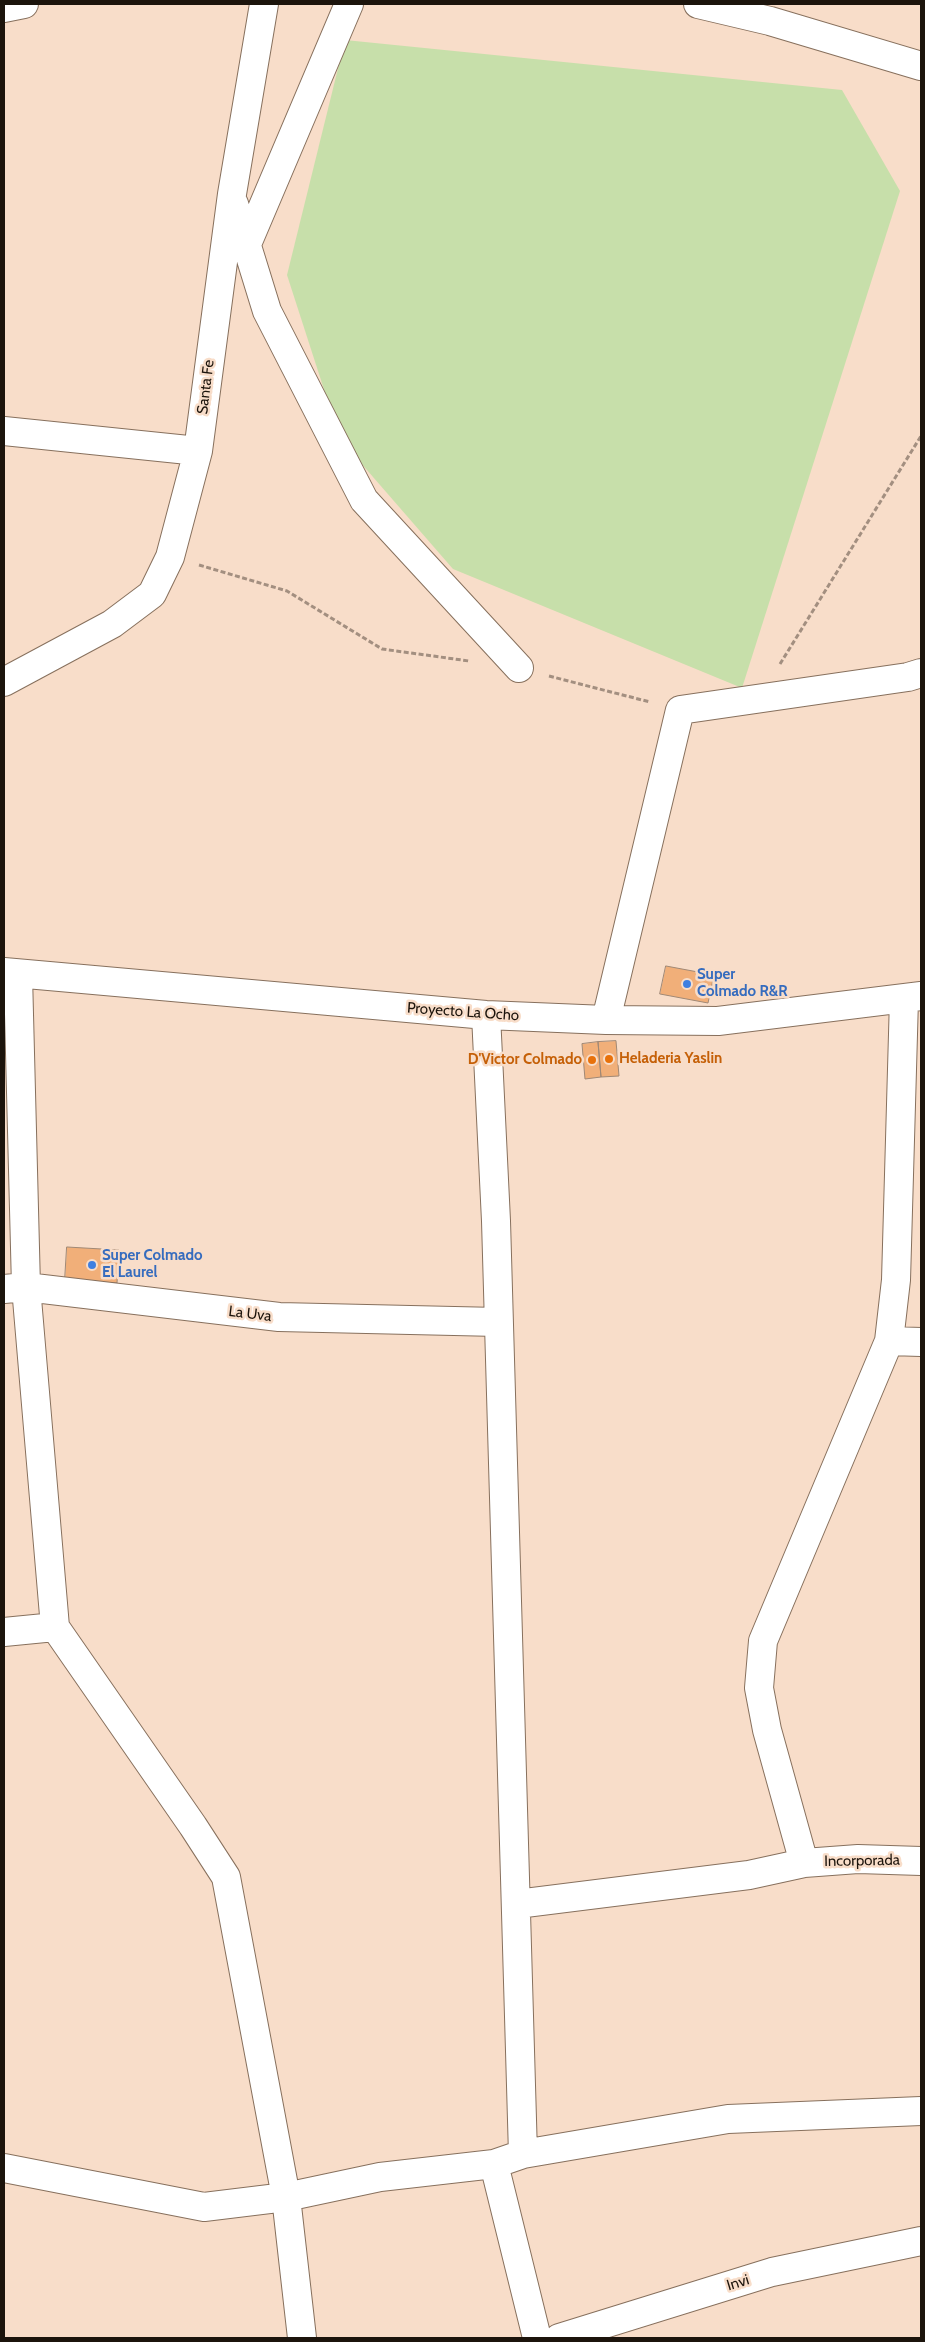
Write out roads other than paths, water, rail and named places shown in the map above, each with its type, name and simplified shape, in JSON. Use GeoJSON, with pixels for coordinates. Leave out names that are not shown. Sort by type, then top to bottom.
{"type":"FeatureCollection","features":[{"type":"Feature","properties":{"kind":"street"},"geometry":{"type":"LineString","coordinates":[[4,8],[24,4]]}},
{"type":"Feature","properties":{"kind":"street","name":"Santa Fe"},"geometry":{"type":"LineString","coordinates":[[4,682],[120,618],[152,594],[170,557],[198,451],[232,194],[264,4]]}},
{"type":"Feature","properties":{"kind":"street"},"geometry":{"type":"LineString","coordinates":[[247,244],[349,4]]}},
{"type":"Feature","properties":{"kind":"street"},"geometry":{"type":"LineString","coordinates":[[698,4],[770,21],[921,66]]}},
{"type":"Feature","properties":{"kind":"street"},"geometry":{"type":"LineString","coordinates":[[232,194],[267,311],[364,500],[519,668]]}},
{"type":"Feature","properties":{"kind":"street"},"geometry":{"type":"LineString","coordinates":[[4,431],[198,451]]}},
{"type":"Feature","properties":{"kind":"street"},"geometry":{"type":"LineString","coordinates":[[606,1020],[680,710],[908,677],[921,672]]}},
{"type":"Feature","properties":{"kind":"street"},"geometry":{"type":"LineString","coordinates":[[11,974],[15,1288],[55,1627],[193,1826],[226,1877],[286,2197],[302,2338]]}},
{"type":"Feature","properties":{"kind":"street","name":"Proyecto La Ocho"},"geometry":{"type":"LineString","coordinates":[[11,974],[486,1015],[606,1020],[718,1021],[913,997]]}},
{"type":"Feature","properties":{"kind":"street"},"geometry":{"type":"LineString","coordinates":[[804,1863],[767,1730],[759,1688],[763,1641],[889,1341],[896,1280],[913,997]]}},
{"type":"Feature","properties":{"kind":"street"},"geometry":{"type":"LineString","coordinates":[[486,1015],[498,1322],[523,2154]]}},
{"type":"Feature","properties":{"kind":"street","name":"La Uva"},"geometry":{"type":"LineString","coordinates":[[15,1288],[279,1317],[498,1322]]}},
{"type":"Feature","properties":{"kind":"street"},"geometry":{"type":"LineString","coordinates":[[889,1341],[921,1342]]}},
{"type":"Feature","properties":{"kind":"street"},"geometry":{"type":"LineString","coordinates":[[4,1632],[55,1627]]}},
{"type":"Feature","properties":{"kind":"street","name":"Incorporada"},"geometry":{"type":"LineString","coordinates":[[516,1904],[749,1875],[804,1863],[858,1859],[921,1861]]}},
{"type":"Feature","properties":{"kind":"street"},"geometry":{"type":"LineString","coordinates":[[4,2168],[204,2207],[286,2197],[380,2177],[494,2164],[523,2154],[728,2119],[921,2111]]}},
{"type":"Feature","properties":{"kind":"street"},"geometry":{"type":"LineString","coordinates":[[494,2164],[537,2338]]}},
{"type":"Feature","properties":{"kind":"street","name":"Invi"},"geometry":{"type":"LineString","coordinates":[[559,2338],[772,2272],[921,2241]]}},
{"type":"Feature","properties":{"kind":"place","name":"Super Colmado R&R"},"geometry":{"type":"Point","coordinates":[687,984]}},
{"type":"Feature","properties":{"kind":"place","name":"Heladeria Yaslin"},"geometry":{"type":"Point","coordinates":[609,1059]}},
{"type":"Feature","properties":{"kind":"place","name":"D'Victor Colmado"},"geometry":{"type":"Point","coordinates":[592,1060]}},
{"type":"Feature","properties":{"kind":"place","name":"Super Colmado El Laurel"},"geometry":{"type":"Point","coordinates":[92,1265]}}]}
